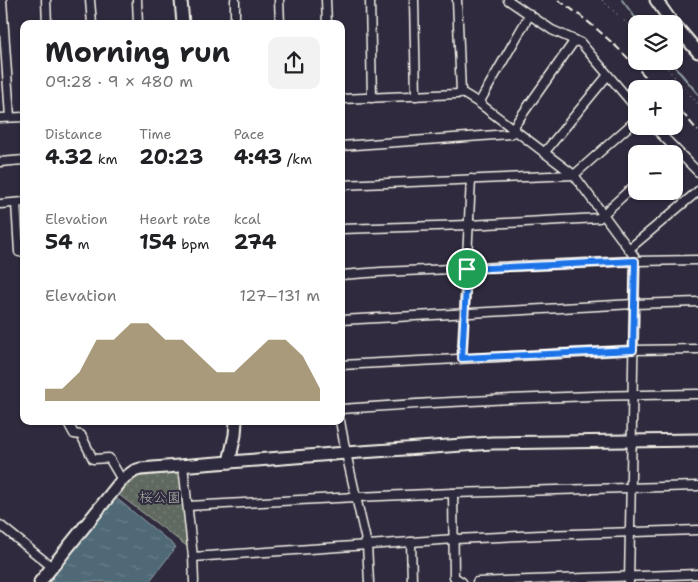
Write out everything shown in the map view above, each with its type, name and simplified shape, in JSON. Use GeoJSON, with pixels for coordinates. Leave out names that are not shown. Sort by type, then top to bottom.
{"type":"FeatureCollection","features":[{"type":"Feature","properties":{"kind":"street"},"geometry":{"type":"LineString","coordinates":[[2,0],[10,117]]}},
{"type":"Feature","properties":{"kind":"street"},"geometry":{"type":"LineString","coordinates":[[46,0],[47,20]]}},
{"type":"Feature","properties":{"kind":"street"},"geometry":{"type":"LineString","coordinates":[[90,0],[92,20]]}},
{"type":"Feature","properties":{"kind":"street"},"geometry":{"type":"LineString","coordinates":[[137,0],[138,20]]}},
{"type":"Feature","properties":{"kind":"street"},"geometry":{"type":"LineString","coordinates":[[181,0],[183,20]]}},
{"type":"Feature","properties":{"kind":"street"},"geometry":{"type":"LineString","coordinates":[[235,0],[235,20]]}},
{"type":"Feature","properties":{"kind":"street"},"geometry":{"type":"LineString","coordinates":[[279,0],[280,20]]}},
{"type":"Feature","properties":{"kind":"street"},"geometry":{"type":"LineString","coordinates":[[326,0],[327,20]]}},
{"type":"Feature","properties":{"kind":"street"},"geometry":{"type":"LineString","coordinates":[[370,0],[372,98]]}},
{"type":"Feature","properties":{"kind":"street"},"geometry":{"type":"LineString","coordinates":[[414,0],[416,96]]}},
{"type":"Feature","properties":{"kind":"street"},"geometry":{"type":"LineString","coordinates":[[457,0],[461,92]]}},
{"type":"Feature","properties":{"kind":"street"},"geometry":{"type":"LineString","coordinates":[[508,0],[552,30],[581,43],[628,99]]}},
{"type":"Feature","properties":{"kind":"street"},"geometry":{"type":"LineString","coordinates":[[656,0],[667,15]]}},
{"type":"Feature","properties":{"kind":"street"},"geometry":{"type":"LineString","coordinates":[[479,103],[530,14]]}},
{"type":"Feature","properties":{"kind":"street"},"geometry":{"type":"LineString","coordinates":[[683,34],[698,52]]}},
{"type":"Feature","properties":{"kind":"street"},"geometry":{"type":"LineString","coordinates":[[345,146],[510,134],[575,40]]}},
{"type":"Feature","properties":{"kind":"street"},"geometry":{"type":"LineString","coordinates":[[544,153],[608,75]]}},
{"type":"Feature","properties":{"kind":"street"},"geometry":{"type":"LineString","coordinates":[[345,99],[457,94],[461,92]]}},
{"type":"Feature","properties":{"kind":"street"},"geometry":{"type":"LineString","coordinates":[[461,92],[479,103],[574,175],[634,256],[629,579]]}},
{"type":"Feature","properties":{"kind":"street"},"geometry":{"type":"LineString","coordinates":[[0,118],[20,116]]}},
{"type":"Feature","properties":{"kind":"street"},"geometry":{"type":"LineString","coordinates":[[345,185],[574,175],[628,127]]}},
{"type":"Feature","properties":{"kind":"street"},"geometry":{"type":"LineString","coordinates":[[660,135],[668,145]]}},
{"type":"Feature","properties":{"kind":"street"},"geometry":{"type":"LineString","coordinates":[[0,162],[20,160]]}},
{"type":"Feature","properties":{"kind":"street"},"geometry":{"type":"LineString","coordinates":[[683,160],[698,172]]}},
{"type":"Feature","properties":{"kind":"street"},"geometry":{"type":"LineString","coordinates":[[462,358],[471,179]]}},
{"type":"Feature","properties":{"kind":"street"},"geometry":{"type":"LineString","coordinates":[[345,229],[599,218],[628,191]]}},
{"type":"Feature","properties":{"kind":"street"},"geometry":{"type":"LineString","coordinates":[[629,249],[698,191]]}},
{"type":"Feature","properties":{"kind":"street"},"geometry":{"type":"LineString","coordinates":[[0,204],[20,203],[19,252]]}},
{"type":"Feature","properties":{"kind":"street"},"geometry":{"type":"LineString","coordinates":[[345,275],[635,261],[698,260]]}},
{"type":"Feature","properties":{"kind":"street"},"geometry":{"type":"LineString","coordinates":[[345,320],[698,302]]}},
{"type":"Feature","properties":{"kind":"street"},"geometry":{"type":"LineString","coordinates":[[345,365],[633,350],[698,349]]}},
{"type":"Feature","properties":{"kind":"street"},"geometry":{"type":"LineString","coordinates":[[345,409],[428,402],[698,394]]}},
{"type":"Feature","properties":{"kind":"street"},"geometry":{"type":"LineString","coordinates":[[69,425],[74,434],[81,435],[93,460],[109,458],[122,480]]}},
{"type":"Feature","properties":{"kind":"street"},"geometry":{"type":"LineString","coordinates":[[229,462],[236,425]]}},
{"type":"Feature","properties":{"kind":"street"},"geometry":{"type":"LineString","coordinates":[[341,425],[367,546],[369,582]]}},
{"type":"Feature","properties":{"kind":"street"},"geometry":{"type":"LineString","coordinates":[[40,582],[122,480],[140,469],[492,443],[698,440]]}},
{"type":"Feature","properties":{"kind":"street"},"geometry":{"type":"LineString","coordinates":[[183,465],[194,582]]}},
{"type":"Feature","properties":{"kind":"street"},"geometry":{"type":"LineString","coordinates":[[188,506],[454,493],[698,486]]}},
{"type":"Feature","properties":{"kind":"street"},"geometry":{"type":"LineString","coordinates":[[454,493],[454,577],[462,582]]}},
{"type":"Feature","properties":{"kind":"street"},"geometry":{"type":"LineString","coordinates":[[0,525],[52,567]]}},
{"type":"Feature","properties":{"kind":"street"},"geometry":{"type":"LineString","coordinates":[[193,557],[455,539],[698,530]]}},
{"type":"Feature","properties":{"kind":"street"},"geometry":{"type":"LineString","coordinates":[[411,542],[412,582]]}},
{"type":"Feature","properties":{"kind":"street"},"geometry":{"type":"LineString","coordinates":[[476,582],[629,579],[698,574]]}},
{"type":"Feature","properties":{"kind":"path"},"geometry":{"type":"LineString","coordinates":[[602,0],[628,24]]}},
{"type":"Feature","properties":{"kind":"path"},"geometry":{"type":"LineString","coordinates":[[670,70],[698,104]]}},
{"type":"Feature","properties":{"kind":"green space","name":"桜公園"},"geometry":{"type":"Polygon","coordinates":[[[180,472],[188,547],[118,494],[135,477],[180,472]]]}},
{"type":"Feature","properties":{"kind":"water"},"geometry":{"type":"Polygon","coordinates":[[[115,497],[176,547],[149,582],[48,582],[115,497]]]}},
{"type":"Feature","properties":{"kind":"waterway"},"geometry":{"type":"LineString","coordinates":[[622,0],[633,15]]}},
{"type":"Feature","properties":{"kind":"waterway"},"geometry":{"type":"LineString","coordinates":[[678,70],[698,94]]}},
{"type":"Feature","properties":{"kind":"railway"},"geometry":{"type":"LineString","coordinates":[[558,0],[585,19],[610,41],[648,80]]}},
{"type":"Feature","properties":{"kind":"railway"},"geometry":{"type":"LineString","coordinates":[[683,114],[698,131]]}},
{"type":"Feature","properties":{"kind":"route"},"geometry":{"type":"LineString","coordinates":[[635,261],[633,350],[462,358],[467,269],[635,261]]}}]}
